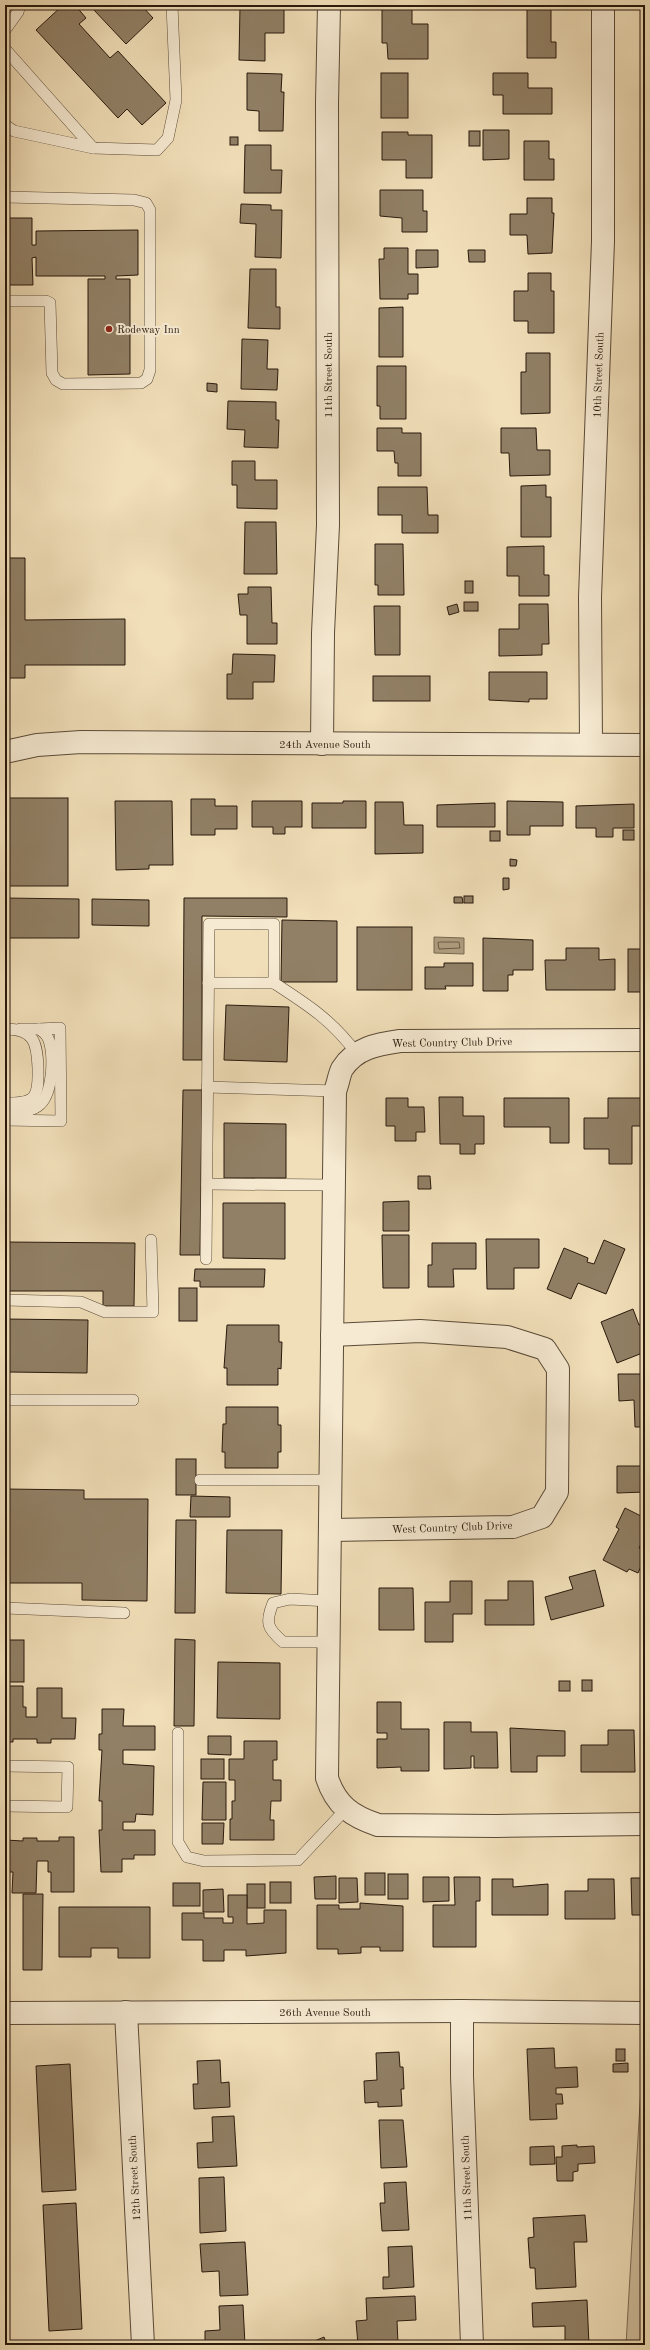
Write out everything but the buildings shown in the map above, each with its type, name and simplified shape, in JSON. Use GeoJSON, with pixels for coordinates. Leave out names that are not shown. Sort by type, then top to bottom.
{"type":"FeatureCollection","features":[{"type":"Feature","properties":{"kind":"street","name":"11th Street South"},"geometry":{"type":"LineString","coordinates":[[322,744],[323,632],[328,525],[327,103],[329,5]]}},
{"type":"Feature","properties":{"kind":"street","name":"10th Street South"},"geometry":{"type":"LineString","coordinates":[[591,744],[590,597],[603,242],[603,5]]}},
{"type":"Feature","properties":{"kind":"street","name":"24th Avenue South"},"geometry":{"type":"LineString","coordinates":[[5,752],[37,745],[82,742],[645,745]]}},
{"type":"Feature","properties":{"kind":"street","name":"West Country Club Drive"},"geometry":{"type":"LineString","coordinates":[[645,1040],[400,1041],[376,1044],[357,1054],[342,1069],[335,1091],[327,1778],[332,1795],[346,1809],[361,1819],[378,1825],[496,1826],[645,1824]]}},
{"type":"Feature","properties":{"kind":"street","name":"West Country Club Drive"},"geometry":{"type":"LineString","coordinates":[[330,1530],[513,1527],[542,1517],[557,1492],[558,1369],[545,1349],[507,1337],[420,1331],[332,1335]]}},
{"type":"Feature","properties":{"kind":"street","name":"11th Street South"},"geometry":{"type":"LineString","coordinates":[[462,2011],[472,2345]]}},
{"type":"Feature","properties":{"kind":"street","name":"26th Avenue South"},"geometry":{"type":"LineString","coordinates":[[5,2012],[154,2013],[462,2011],[645,2013]]}},
{"type":"Feature","properties":{"kind":"street","name":"12th Street South"},"geometry":{"type":"LineString","coordinates":[[126,2012],[143,2345]]}},
{"type":"Feature","properties":{"kind":"lane"},"geometry":{"type":"LineString","coordinates":[[5,30],[18,12],[20,5]]}},
{"type":"Feature","properties":{"kind":"lane"},"geometry":{"type":"LineString","coordinates":[[5,125],[14,131],[93,148],[157,150],[168,138],[176,100],[172,5]]}},
{"type":"Feature","properties":{"kind":"lane"},"geometry":{"type":"LineString","coordinates":[[5,50],[93,148]]}},
{"type":"Feature","properties":{"kind":"lane"},"geometry":{"type":"LineString","coordinates":[[5,197],[134,200],[146,203],[150,210],[150,370],[147,379],[141,383],[63,384],[56,380],[52,373],[50,303],[46,301],[5,301]]}},
{"type":"Feature","properties":{"kind":"lane"},"geometry":{"type":"LineString","coordinates":[[206,1260],[208,924],[274,924],[274,983]]}},
{"type":"Feature","properties":{"kind":"lane"},"geometry":{"type":"LineString","coordinates":[[208,983],[274,983],[311,1006],[341,1032],[357,1054]]}},
{"type":"Feature","properties":{"kind":"lane"},"geometry":{"type":"LineString","coordinates":[[5,1029],[60,1028],[61,1121],[5,1120]]}},
{"type":"Feature","properties":{"kind":"lane"},"geometry":{"type":"LineString","coordinates":[[5,1103],[27,1101],[34,1096],[38,1082],[37,1048],[32,1038],[20,1029]]}},
{"type":"Feature","properties":{"kind":"lane"},"geometry":{"type":"LineString","coordinates":[[5,1112],[28,1111],[40,1105],[47,1091],[52,1072],[51,1051],[48,1037],[39,1029]]}},
{"type":"Feature","properties":{"kind":"lane"},"geometry":{"type":"LineString","coordinates":[[207,1087],[335,1091]]}},
{"type":"Feature","properties":{"kind":"lane"},"geometry":{"type":"LineString","coordinates":[[207,1184],[334,1185]]}},
{"type":"Feature","properties":{"kind":"lane"},"geometry":{"type":"LineString","coordinates":[[5,1300],[82,1302],[106,1312],[153,1312],[151,1240]]}},
{"type":"Feature","properties":{"kind":"lane"},"geometry":{"type":"LineString","coordinates":[[5,1400],[133,1400]]}},
{"type":"Feature","properties":{"kind":"lane"},"geometry":{"type":"LineString","coordinates":[[200,1480],[330,1480]]}},
{"type":"Feature","properties":{"kind":"lane"},"geometry":{"type":"LineString","coordinates":[[329,1601],[290,1599],[273,1603],[267,1617],[270,1631],[283,1642],[329,1642]]}},
{"type":"Feature","properties":{"kind":"lane"},"geometry":{"type":"LineString","coordinates":[[5,1608],[124,1613]]}},
{"type":"Feature","properties":{"kind":"lane"},"geometry":{"type":"LineString","coordinates":[[178,1734],[178,1842],[187,1857],[204,1861],[298,1860],[346,1809]]}},
{"type":"Feature","properties":{"kind":"lane"},"geometry":{"type":"LineString","coordinates":[[5,1766],[68,1767],[68,1807],[5,1806]]}},
{"type":"Feature","properties":{"kind":"shaded area"},"geometry":{"type":"Polygon","coordinates":[[[643,2052],[645,2052],[645,2345],[626,2345],[643,2052]]]}},
{"type":"Feature","properties":{"kind":"water"},"geometry":{"type":"Polygon","coordinates":[[[434,937],[464,938],[464,954],[434,953],[434,937]]]}},
{"type":"Feature","properties":{"kind":"place","name":"Rodeway Inn"},"geometry":{"type":"Point","coordinates":[109,329]}}]}
